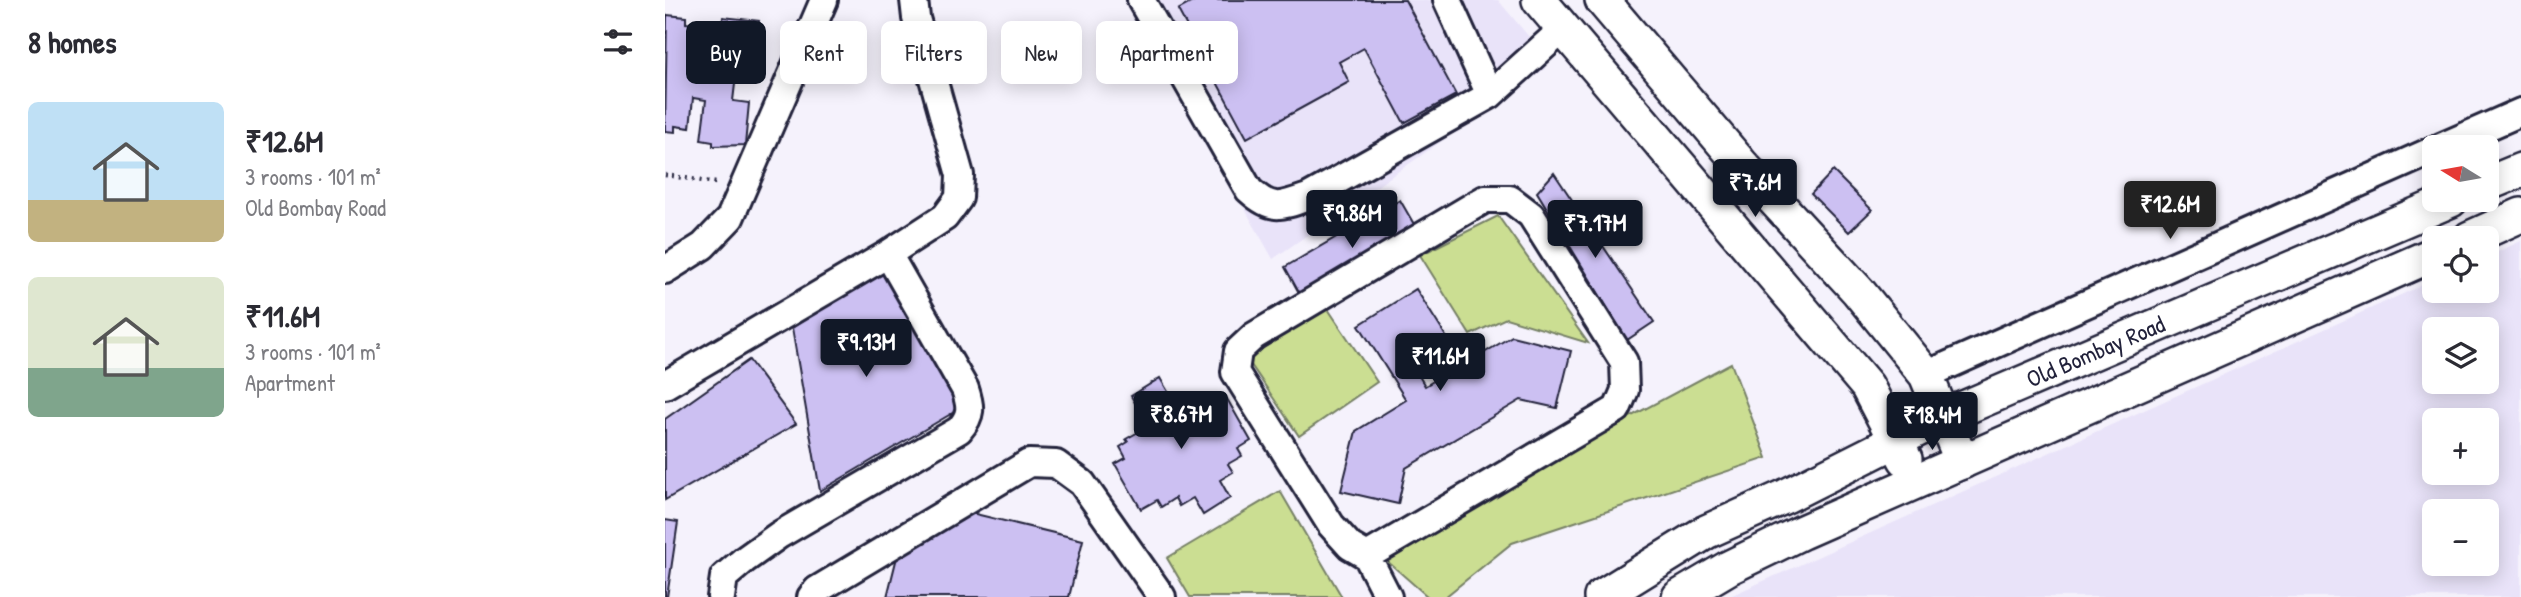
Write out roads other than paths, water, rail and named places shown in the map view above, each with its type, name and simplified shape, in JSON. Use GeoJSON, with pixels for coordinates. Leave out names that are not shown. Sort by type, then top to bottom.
{"type":"FeatureCollection","features":[{"type":"Feature","properties":{"kind":"main road"},"geometry":{"type":"LineString","coordinates":[[1539,0],[1867,386],[1898,441],[1916,483]]}},
{"type":"Feature","properties":{"kind":"main road"},"geometry":{"type":"LineString","coordinates":[[1602,0],[1741,164],[1858,291],[1926,376],[1962,462]]}},
{"type":"Feature","properties":{"kind":"main road"},"geometry":{"type":"LineString","coordinates":[[2499,179],[2521,170]]}},
{"type":"Feature","properties":{"kind":"main road","name":"Old Bombay Road"},"geometry":{"type":"LineString","coordinates":[[1601,597],[1706,532],[1943,417],[2423,212]]}},
{"type":"Feature","properties":{"kind":"main road"},"geometry":{"type":"LineString","coordinates":[[2497,226],[2521,215]]}},
{"type":"Feature","properties":{"kind":"main road","name":"Old Bombay Road"},"geometry":{"type":"LineString","coordinates":[[1679,597],[1728,568],[2422,259]]}},
{"type":"Feature","properties":{"kind":"street"},"geometry":{"type":"LineString","coordinates":[[665,270],[703,246],[730,218],[824,0]]}},
{"type":"Feature","properties":{"kind":"street"},"geometry":{"type":"LineString","coordinates":[[665,385],[888,254],[945,217],[959,198],[960,175],[916,18],[914,0]]}},
{"type":"Feature","properties":{"kind":"street"},"geometry":{"type":"LineString","coordinates":[[1141,0],[1249,190],[1264,204],[1281,207],[1308,197],[1490,95],[1563,29]]}},
{"type":"Feature","properties":{"kind":"street"},"geometry":{"type":"LineString","coordinates":[[1447,0],[1490,95]]}},
{"type":"Feature","properties":{"kind":"street"},"geometry":{"type":"LineString","coordinates":[[2468,135],[2521,112]]}},
{"type":"Feature","properties":{"kind":"street"},"geometry":{"type":"LineString","coordinates":[[1926,376],[2422,155]]}},
{"type":"Feature","properties":{"kind":"street"},"geometry":{"type":"LineString","coordinates":[[1367,556],[1617,409],[1625,390],[1624,362],[1531,215],[1510,199],[1485,199],[1254,337],[1238,351],[1235,372],[1324,513],[1350,545],[1367,556],[1388,597]]}},
{"type":"Feature","properties":{"kind":"street"},"geometry":{"type":"LineString","coordinates":[[721,597],[724,577],[744,560],[779,535],[959,430],[968,420],[971,407],[965,389],[888,254]]}},
{"type":"Feature","properties":{"kind":"street"},"geometry":{"type":"LineString","coordinates":[[811,597],[817,590],[1029,463],[1056,464],[1083,483],[1162,597]]}}]}
